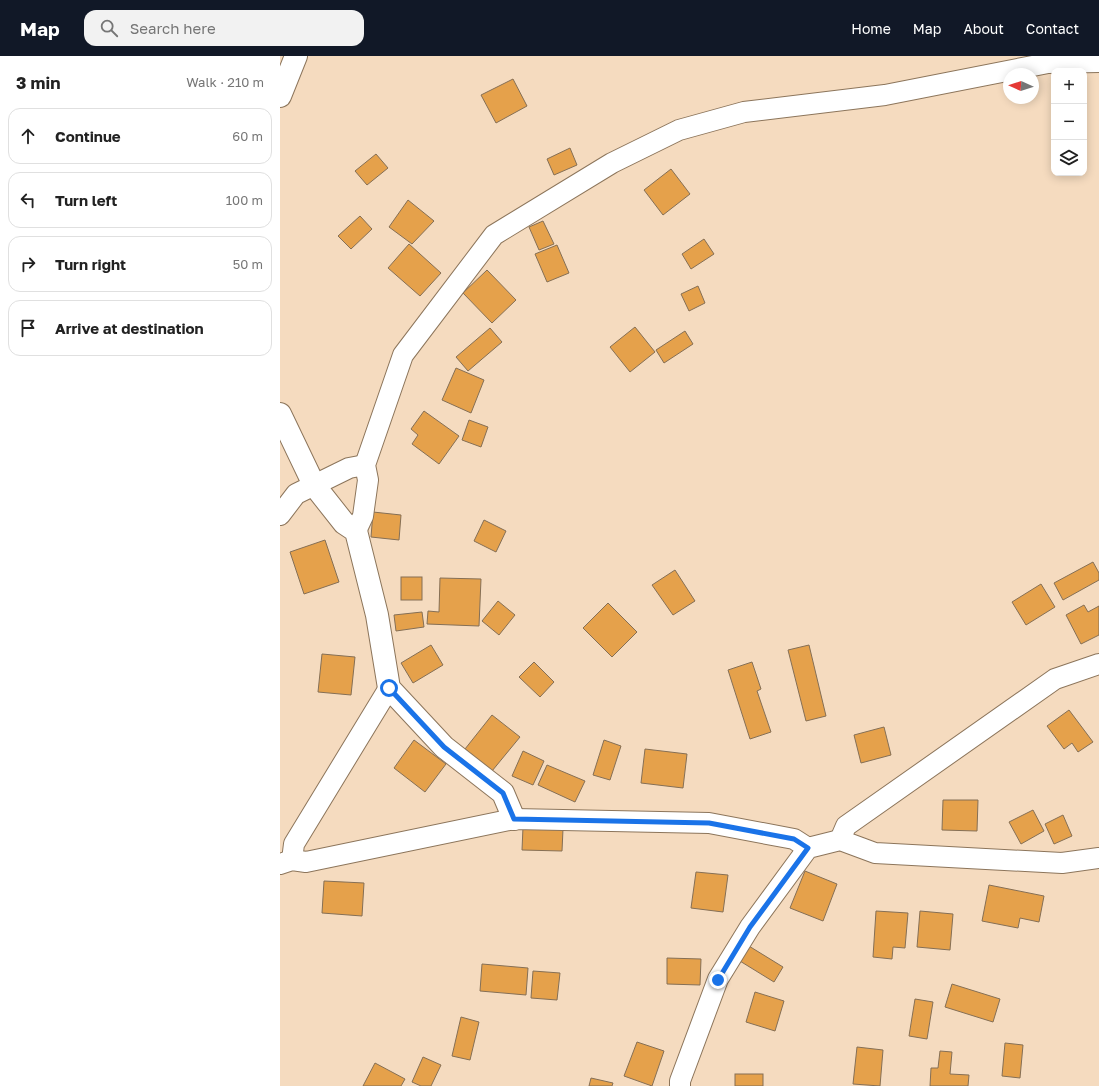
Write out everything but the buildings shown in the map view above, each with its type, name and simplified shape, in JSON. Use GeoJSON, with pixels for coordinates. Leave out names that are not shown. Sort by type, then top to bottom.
{"type":"FeatureCollection","features":[{"type":"Feature","properties":{"kind":"street"},"geometry":{"type":"LineString","coordinates":[[280,96],[296,56]]}},
{"type":"Feature","properties":{"kind":"street"},"geometry":{"type":"LineString","coordinates":[[514,819],[503,793],[444,747],[389,688],[377,615],[356,532],[363,516],[368,480],[365,465],[403,355],[494,235],[612,163],[679,130],[744,112],[885,95],[1048,63],[1099,62]]}},
{"type":"Feature","properties":{"kind":"street"},"geometry":{"type":"LineString","coordinates":[[280,414],[314,485],[344,523],[356,532]]}},
{"type":"Feature","properties":{"kind":"street"},"geometry":{"type":"LineString","coordinates":[[280,515],[296,494],[349,468],[365,465]]}},
{"type":"Feature","properties":{"kind":"street"},"geometry":{"type":"LineString","coordinates":[[840,840],[846,826],[1055,679],[1099,664]]}},
{"type":"Feature","properties":{"kind":"street"},"geometry":{"type":"LineString","coordinates":[[389,688],[294,844],[286,862],[306,862],[514,819],[709,823],[794,839],[808,848]]}},
{"type":"Feature","properties":{"kind":"street"},"geometry":{"type":"LineString","coordinates":[[680,1086],[680,1081],[718,980],[750,927],[808,848],[840,840],[875,853],[1062,863],[1099,858]]}},
{"type":"Feature","properties":{"kind":"route"},"geometry":{"type":"LineString","coordinates":[[389,688],[444,747],[503,793],[514,819],[709,823],[794,839],[808,848],[750,927],[718,980]]}}]}
